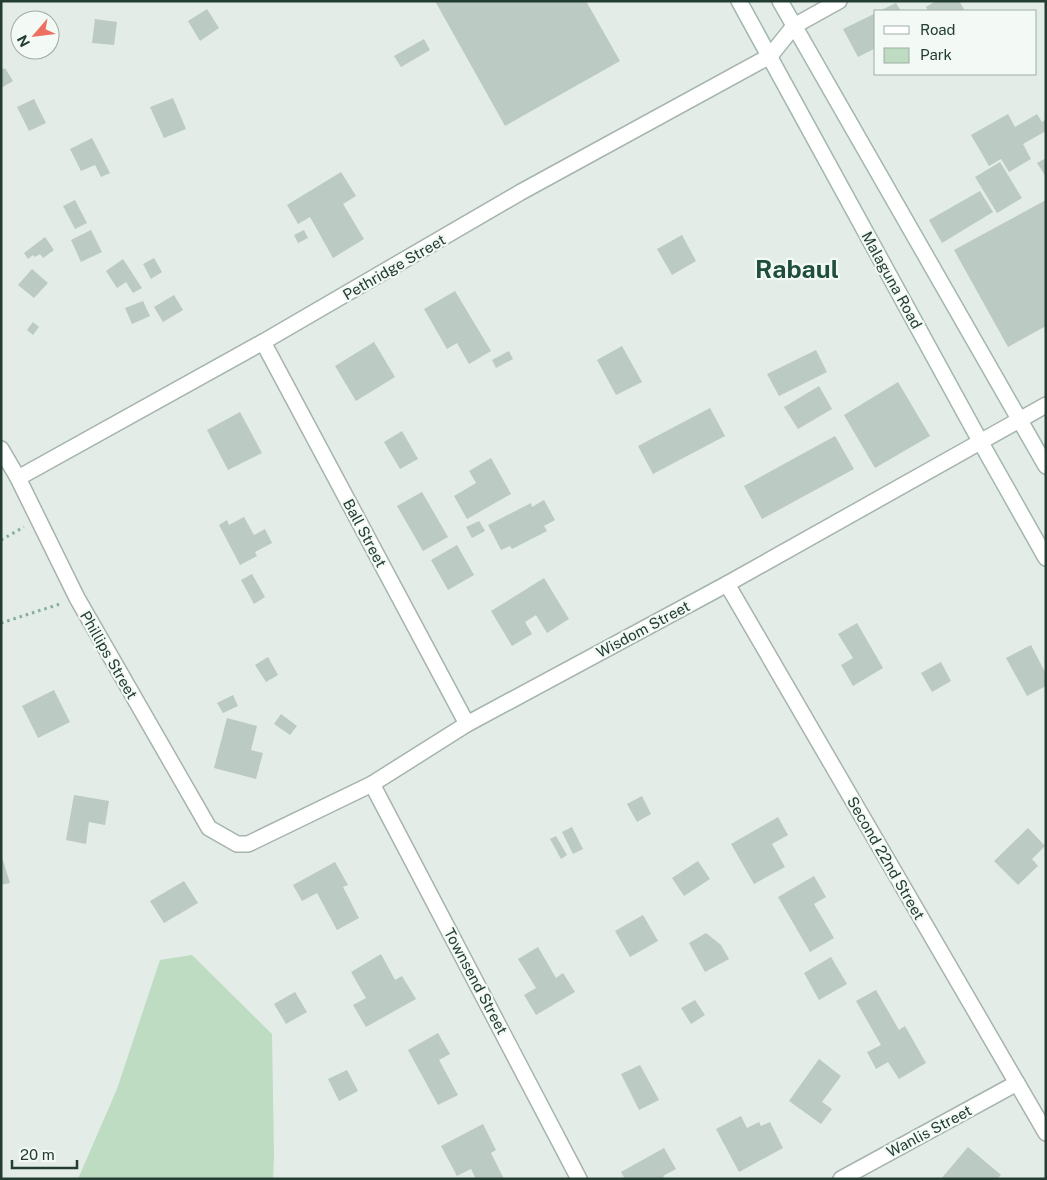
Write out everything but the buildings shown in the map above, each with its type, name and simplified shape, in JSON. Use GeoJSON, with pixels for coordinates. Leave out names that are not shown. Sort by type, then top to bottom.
{"type":"FeatureCollection","features":[{"type":"Feature","properties":{"kind":"street","name":"Malaguna Road"},"geometry":{"type":"LineString","coordinates":[[739,1],[1046,558]]}},
{"type":"Feature","properties":{"kind":"street"},"geometry":{"type":"LineString","coordinates":[[780,1],[1046,466]]}},
{"type":"Feature","properties":{"kind":"street"},"geometry":{"type":"LineString","coordinates":[[770,56],[794,26],[839,1]]}},
{"type":"Feature","properties":{"kind":"street","name":"Pethridge Street"},"geometry":{"type":"LineString","coordinates":[[18,478],[263,342],[521,192],[770,56]]}},
{"type":"Feature","properties":{"kind":"street","name":"Ball Street"},"geometry":{"type":"LineString","coordinates":[[263,342],[467,724]]}},
{"type":"Feature","properties":{"kind":"street","name":"Wisdom Street"},"geometry":{"type":"LineString","coordinates":[[237,844],[248,844],[372,784],[467,724],[727,584],[1046,405]]}},
{"type":"Feature","properties":{"kind":"street","name":"Phillips Street"},"geometry":{"type":"LineString","coordinates":[[1,449],[18,478],[77,598],[208,828],[237,844]]}},
{"type":"Feature","properties":{"kind":"street","name":"Second 22nd Street"},"geometry":{"type":"LineString","coordinates":[[727,584],[1046,1133]]}},
{"type":"Feature","properties":{"kind":"street","name":"Townsend Street"},"geometry":{"type":"LineString","coordinates":[[372,784],[580,1179]]}},
{"type":"Feature","properties":{"kind":"street","name":"Wanlis Street"},"geometry":{"type":"LineString","coordinates":[[841,1179],[1017,1083]]}},
{"type":"Feature","properties":{"kind":"path"},"geometry":{"type":"LineString","coordinates":[[1,540],[37,519]]}},
{"type":"Feature","properties":{"kind":"path"},"geometry":{"type":"LineString","coordinates":[[1,623],[77,598]]}},
{"type":"Feature","properties":{"kind":"green space"},"geometry":{"type":"Polygon","coordinates":[[[192,955],[272,1034],[273,1179],[78,1179],[117,1089],[160,960],[192,955]]]}},
{"type":"Feature","properties":{"kind":"district","name":"Rabaul"},"geometry":{"type":"Point","coordinates":[797,269]}}]}
